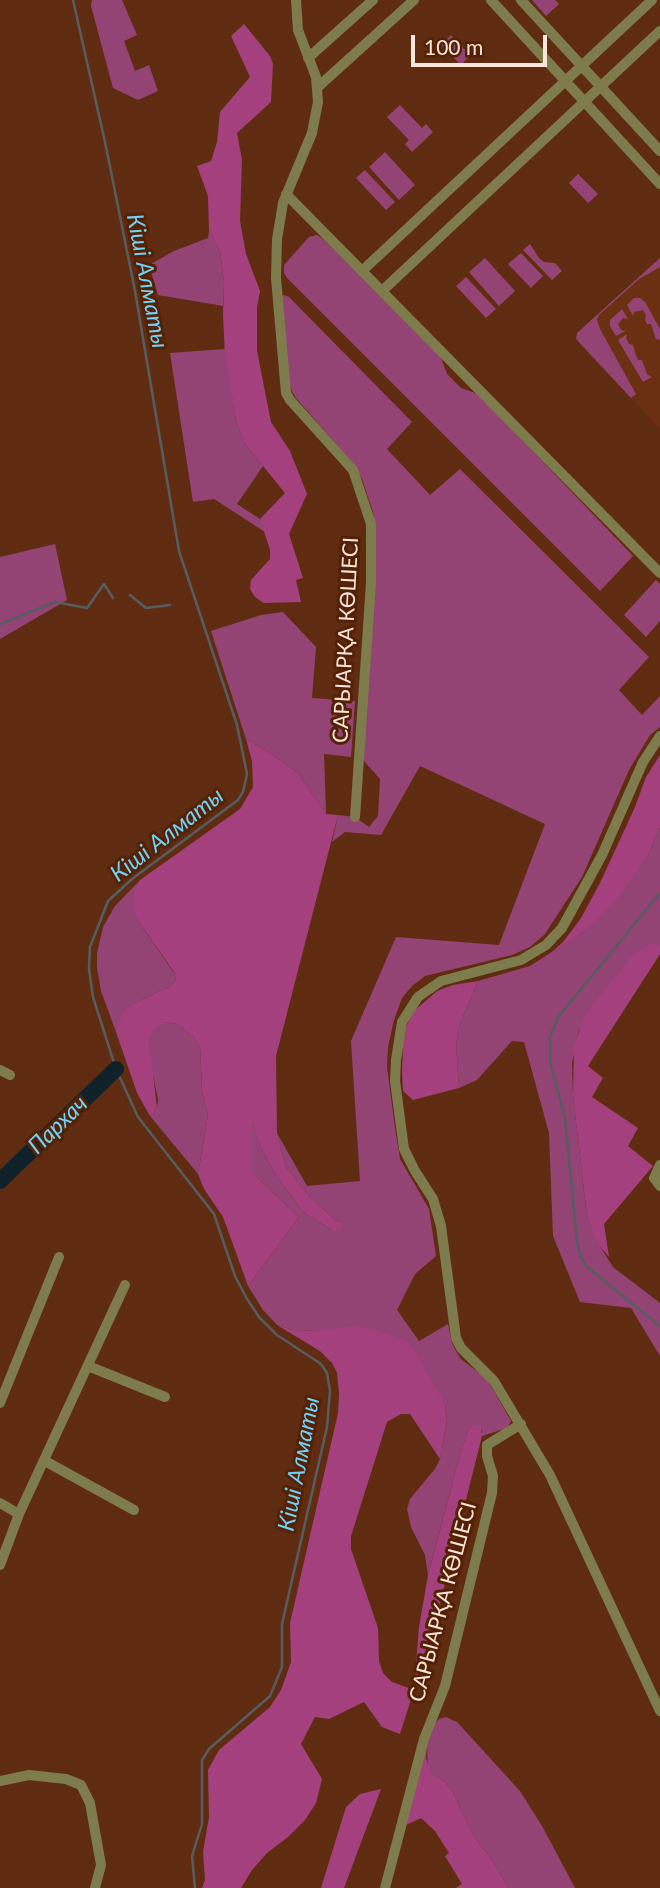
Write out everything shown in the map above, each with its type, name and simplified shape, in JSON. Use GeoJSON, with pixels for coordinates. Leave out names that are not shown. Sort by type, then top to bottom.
{"type":"FeatureCollection","features":[{"type":"Feature","properties":{"kind":"street","name":"САРЫАРҚА КӨШЕСІ"},"geometry":{"type":"LineString","coordinates":[[296,0],[298,30],[318,87],[318,111],[312,133],[286,194],[275,262],[284,384],[290,400],[353,470],[371,524],[371,583],[355,817]]}},
{"type":"Feature","properties":{"kind":"street"},"geometry":{"type":"LineString","coordinates":[[309,58],[373,0]]}},
{"type":"Feature","properties":{"kind":"street"},"geometry":{"type":"LineString","coordinates":[[318,87],[414,0]]}},
{"type":"Feature","properties":{"kind":"street"},"geometry":{"type":"LineString","coordinates":[[491,0],[660,184]]}},
{"type":"Feature","properties":{"kind":"street"},"geometry":{"type":"LineString","coordinates":[[521,0],[660,151]]}},
{"type":"Feature","properties":{"kind":"street"},"geometry":{"type":"LineString","coordinates":[[362,271],[652,0]]}},
{"type":"Feature","properties":{"kind":"street"},"geometry":{"type":"LineString","coordinates":[[382,291],[660,31]]}},
{"type":"Feature","properties":{"kind":"street"},"geometry":{"type":"LineString","coordinates":[[286,194],[660,573]]}},
{"type":"Feature","properties":{"kind":"street"},"geometry":{"type":"LineString","coordinates":[[660,736],[643,762],[589,882],[555,935],[533,954],[521,960],[441,981],[428,988],[409,1008],[402,1022],[398,1039],[396,1080],[404,1149],[433,1199],[442,1226],[456,1338],[461,1348],[494,1381],[550,1475],[657,1697],[660,1711]]}},
{"type":"Feature","properties":{"kind":"street"},"geometry":{"type":"LineString","coordinates":[[657,1182],[660,1165]]}},
{"type":"Feature","properties":{"kind":"street"},"geometry":{"type":"LineString","coordinates":[[0,1403],[59,1257]]}},
{"type":"Feature","properties":{"kind":"street"},"geometry":{"type":"LineString","coordinates":[[0,1565],[19,1514],[125,1285]]}},
{"type":"Feature","properties":{"kind":"street"},"geometry":{"type":"LineString","coordinates":[[88,1366],[165,1397]]}},
{"type":"Feature","properties":{"kind":"street","name":"САРЫАРҚА КӨШЕСІ"},"geometry":{"type":"LineString","coordinates":[[387,1885],[424,1739],[445,1686],[492,1493],[493,1476],[487,1445],[521,1424]]}},
{"type":"Feature","properties":{"kind":"street"},"geometry":{"type":"LineString","coordinates":[[45,1461],[134,1510]]}},
{"type":"Feature","properties":{"kind":"street"},"geometry":{"type":"LineString","coordinates":[[0,1503],[19,1514]]}},
{"type":"Feature","properties":{"kind":"street"},"geometry":{"type":"LineString","coordinates":[[0,1781],[29,1775],[66,1779],[81,1785],[90,1803],[101,1865],[95,1888]]}},
{"type":"Feature","properties":{"kind":"shaded area"},"geometry":{"type":"Polygon","coordinates":[[[92,0],[122,0],[137,35],[124,41],[135,71],[149,65],[158,91],[138,100],[113,88],[91,6],[92,0]]]}},
{"type":"Feature","properties":{"kind":"shaded area"},"geometry":{"type":"Polygon","coordinates":[[[532,0],[555,0],[559,4],[546,16],[532,0]]]}},
{"type":"Feature","properties":{"kind":"shaded area"},"geometry":{"type":"Polygon","coordinates":[[[244,24],[270,56],[273,64],[271,102],[237,133],[242,160],[240,221],[246,254],[260,291],[257,307],[257,351],[271,422],[290,451],[307,494],[289,534],[303,578],[296,580],[301,602],[264,603],[255,597],[250,589],[251,580],[270,559],[270,550],[260,519],[285,493],[245,444],[236,421],[225,356],[224,282],[220,252],[209,230],[208,196],[197,166],[211,161],[217,142],[220,112],[250,77],[231,36],[244,24]]]}},
{"type":"Feature","properties":{"kind":"shaded area"},"geometry":{"type":"Polygon","coordinates":[[[451,35],[470,55],[461,65],[441,45],[451,35]]]}},
{"type":"Feature","properties":{"kind":"shaded area"},"geometry":{"type":"Polygon","coordinates":[[[400,105],[422,128],[426,124],[433,132],[412,152],[405,144],[409,140],[387,117],[400,105]]]}},
{"type":"Feature","properties":{"kind":"shaded area"},"geometry":{"type":"Polygon","coordinates":[[[385,152],[415,185],[399,200],[369,167],[385,152]]]}},
{"type":"Feature","properties":{"kind":"shaded area"},"geometry":{"type":"Polygon","coordinates":[[[365,170],[395,202],[386,210],[356,178],[365,170]]]}},
{"type":"Feature","properties":{"kind":"shaded area"},"geometry":{"type":"Polygon","coordinates":[[[578,174],[598,194],[588,203],[569,183],[578,174]]]}},
{"type":"Feature","properties":{"kind":"shaded area"},"geometry":{"type":"Polygon","coordinates":[[[209,230],[220,252],[224,282],[223,306],[158,295],[149,265],[174,251],[208,238],[209,230]]]}},
{"type":"Feature","properties":{"kind":"shaded area"},"geometry":{"type":"Polygon","coordinates":[[[317,235],[439,353],[447,374],[461,388],[478,394],[633,556],[600,591],[287,278],[284,265],[309,237],[317,235]]]}},
{"type":"Feature","properties":{"kind":"shaded area"},"geometry":{"type":"Polygon","coordinates":[[[530,244],[539,258],[544,262],[555,263],[562,271],[552,280],[523,250],[530,244]]]}},
{"type":"Feature","properties":{"kind":"shaded area"},"geometry":{"type":"Polygon","coordinates":[[[521,253],[543,276],[531,288],[508,264],[521,253]]]}},
{"type":"Feature","properties":{"kind":"shaded area"},"geometry":{"type":"Polygon","coordinates":[[[485,258],[515,291],[499,306],[469,272],[485,258]]]}},
{"type":"Feature","properties":{"kind":"shaded area"},"geometry":{"type":"Polygon","coordinates":[[[660,258],[660,429],[576,339],[577,333],[660,258]]]}},
{"type":"Feature","properties":{"kind":"shaded area"},"geometry":{"type":"Polygon","coordinates":[[[660,258],[660,267],[639,279],[599,315],[597,320],[636,394],[631,398],[576,339],[577,333],[660,258]]]}},
{"type":"Feature","properties":{"kind":"shaded area"},"geometry":{"type":"Polygon","coordinates":[[[466,277],[496,309],[486,318],[456,286],[466,277]]]}},
{"type":"Feature","properties":{"kind":"shaded area"},"geometry":{"type":"Polygon","coordinates":[[[281,297],[289,297],[412,422],[387,449],[430,495],[460,469],[649,657],[619,690],[642,715],[660,696],[660,727],[650,735],[629,770],[582,877],[545,934],[530,947],[512,955],[425,976],[402,998],[394,1020],[387,1067],[400,1159],[429,1209],[436,1256],[415,1274],[397,1310],[419,1341],[448,1324],[457,1353],[487,1379],[511,1421],[507,1428],[482,1436],[482,1430],[473,1425],[469,1429],[428,1575],[425,1555],[411,1527],[407,1509],[410,1499],[440,1459],[447,1421],[445,1404],[323,1330],[297,1331],[277,1325],[263,1310],[248,1286],[299,1217],[252,1173],[252,1117],[260,1146],[274,1172],[303,1212],[333,1231],[342,1223],[310,1197],[286,1167],[277,1133],[307,1186],[360,1181],[351,1041],[396,937],[499,945],[545,824],[420,766],[381,835],[345,832],[332,842],[338,815],[355,817],[369,827],[378,816],[380,779],[362,759],[375,534],[373,512],[362,479],[351,461],[296,398],[289,386],[281,297]]]}},
{"type":"Feature","properties":{"kind":"shaded area"},"geometry":{"type":"Polygon","coordinates":[[[634,298],[645,302],[660,329],[660,340],[656,339],[651,324],[647,324],[643,310],[634,312],[633,316],[627,305],[634,298]]]}},
{"type":"Feature","properties":{"kind":"shaded area"},"geometry":{"type":"Polygon","coordinates":[[[622,309],[628,319],[623,318],[618,324],[621,330],[625,331],[616,336],[610,326],[610,320],[622,309]]]}},
{"type":"Feature","properties":{"kind":"shaded area"},"geometry":{"type":"Polygon","coordinates":[[[627,334],[626,338],[629,344],[633,345],[638,360],[642,360],[647,374],[652,377],[643,382],[618,340],[627,334]]]}},
{"type":"Feature","properties":{"kind":"shaded area"},"geometry":{"type":"Polygon","coordinates":[[[225,349],[236,421],[245,444],[263,466],[237,504],[260,519],[265,532],[214,499],[193,502],[170,353],[225,349]]]}},
{"type":"Feature","properties":{"kind":"shaded area"},"geometry":{"type":"Polygon","coordinates":[[[55,544],[67,600],[0,639],[0,557],[55,544]]]}},
{"type":"Feature","properties":{"kind":"shaded area"},"geometry":{"type":"Polygon","coordinates":[[[656,580],[660,584],[660,621],[646,637],[624,615],[656,580]]]}},
{"type":"Feature","properties":{"kind":"shaded area"},"geometry":{"type":"Polygon","coordinates":[[[283,612],[316,647],[312,698],[355,701],[351,757],[324,754],[326,814],[298,773],[246,739],[211,631],[261,615],[283,612]]]}},
{"type":"Feature","properties":{"kind":"shaded area"},"geometry":{"type":"Polygon","coordinates":[[[246,739],[298,773],[326,814],[338,815],[276,1056],[277,1133],[286,1167],[310,1197],[342,1223],[340,1231],[333,1231],[303,1212],[274,1172],[260,1146],[252,1120],[252,1173],[299,1217],[248,1286],[223,1217],[204,1189],[198,1174],[208,1115],[202,1091],[200,1047],[193,1036],[177,1024],[164,1022],[154,1030],[149,1040],[157,1108],[150,1116],[137,1093],[117,1035],[117,1027],[123,1013],[131,1005],[171,986],[176,980],[174,972],[137,919],[133,902],[135,888],[140,880],[240,809],[253,787],[252,761],[246,739]]]}},
{"type":"Feature","properties":{"kind":"shaded area"},"geometry":{"type":"Polygon","coordinates":[[[660,755],[660,828],[647,857],[616,900],[586,930],[549,955],[564,941],[581,918],[600,883],[646,777],[660,755]]]}},
{"type":"Feature","properties":{"kind":"shaded area"},"geometry":{"type":"Polygon","coordinates":[[[660,828],[660,948],[579,1030],[572,1063],[573,1095],[587,1217],[598,1243],[613,1267],[660,1303],[660,1356],[631,1308],[580,1302],[553,1236],[549,1133],[524,1042],[512,1041],[477,1080],[459,1088],[456,1044],[459,1026],[478,981],[530,966],[586,930],[647,857],[660,828]]]}},
{"type":"Feature","properties":{"kind":"shaded area"},"geometry":{"type":"Polygon","coordinates":[[[140,880],[135,888],[137,919],[176,980],[171,986],[131,1005],[117,1027],[117,1035],[101,991],[97,953],[103,927],[115,906],[140,880]]]}},
{"type":"Feature","properties":{"kind":"shaded area"},"geometry":{"type":"Polygon","coordinates":[[[651,943],[660,947],[660,954],[588,1066],[603,1078],[592,1097],[638,1128],[628,1146],[653,1166],[604,1224],[609,1257],[597,1243],[587,1217],[573,1095],[574,1048],[588,1010],[633,955],[651,943]]]}},
{"type":"Feature","properties":{"kind":"shaded area"},"geometry":{"type":"Polygon","coordinates":[[[478,981],[459,1026],[456,1044],[459,1088],[413,1100],[403,1091],[402,1073],[406,1027],[414,1011],[437,991],[478,981]]]}},
{"type":"Feature","properties":{"kind":"shaded area"},"geometry":{"type":"Polygon","coordinates":[[[164,1022],[177,1024],[193,1036],[200,1047],[202,1091],[208,1115],[198,1174],[150,1116],[157,1108],[158,1099],[149,1040],[154,1029],[164,1022]]]}},
{"type":"Feature","properties":{"kind":"shaded area"},"geometry":{"type":"Polygon","coordinates":[[[277,1325],[297,1331],[356,1325],[406,1340],[445,1404],[447,1421],[440,1459],[410,1414],[401,1414],[387,1422],[351,1536],[351,1549],[378,1628],[379,1661],[383,1673],[392,1682],[414,1690],[400,1734],[382,1727],[364,1702],[329,1719],[315,1717],[301,1744],[322,1779],[316,1803],[305,1820],[267,1853],[241,1888],[202,1888],[205,1880],[203,1852],[209,1817],[208,1770],[219,1750],[270,1707],[281,1690],[291,1662],[290,1623],[338,1413],[337,1373],[332,1363],[320,1351],[277,1325]]]}},
{"type":"Feature","properties":{"kind":"shaded area"},"geometry":{"type":"Polygon","coordinates":[[[473,1425],[481,1426],[482,1436],[420,1683],[414,1690],[419,1627],[428,1575],[462,1447],[469,1429],[473,1425]]]}},
{"type":"Feature","properties":{"kind":"shaded area"},"geometry":{"type":"Polygon","coordinates":[[[446,1717],[457,1722],[520,1791],[575,1888],[508,1888],[494,1862],[474,1837],[453,1792],[428,1768],[427,1746],[433,1725],[446,1717]]]}},
{"type":"Feature","properties":{"kind":"shaded area"},"geometry":{"type":"Polygon","coordinates":[[[427,1746],[426,1758],[431,1773],[444,1781],[453,1792],[474,1837],[494,1862],[508,1888],[456,1888],[462,1884],[445,1856],[449,1853],[435,1831],[421,1818],[406,1825],[427,1746]]]}},
{"type":"Feature","properties":{"kind":"shaded area"},"geometry":{"type":"Polygon","coordinates":[[[381,1789],[344,1888],[321,1888],[346,1807],[360,1794],[381,1789]]]}},
{"type":"Feature","properties":{"kind":"waterway","name":"Кіші Алматы"},"geometry":{"type":"LineString","coordinates":[[73,0],[135,291],[179,551],[237,725],[247,774],[243,792],[238,800],[132,879],[108,901],[90,947],[89,969],[93,997],[116,1069],[138,1117],[214,1214],[235,1276],[247,1299],[259,1317],[277,1335],[321,1364],[327,1373],[330,1391],[327,1427],[282,1624],[282,1667],[270,1696],[209,1749],[202,1760],[202,1824],[192,1856],[195,1888]]}},
{"type":"Feature","properties":{"kind":"waterway","name":"Пархач"},"geometry":{"type":"LineString","coordinates":[[0,624],[55,602],[87,608],[104,584],[113,598]]}},
{"type":"Feature","properties":{"kind":"waterway","name":"Пархач"},"geometry":{"type":"LineString","coordinates":[[130,595],[146,608],[170,605]]}},
{"type":"Feature","properties":{"kind":"waterway"},"geometry":{"type":"LineString","coordinates":[[660,893],[558,1017],[550,1037],[550,1062],[565,1118],[577,1242],[581,1257],[587,1267],[660,1326]]}},
{"type":"Feature","properties":{"kind":"waterway","name":"Пархач"},"geometry":{"type":"LineString","coordinates":[[0,1181],[116,1069]]}}]}
